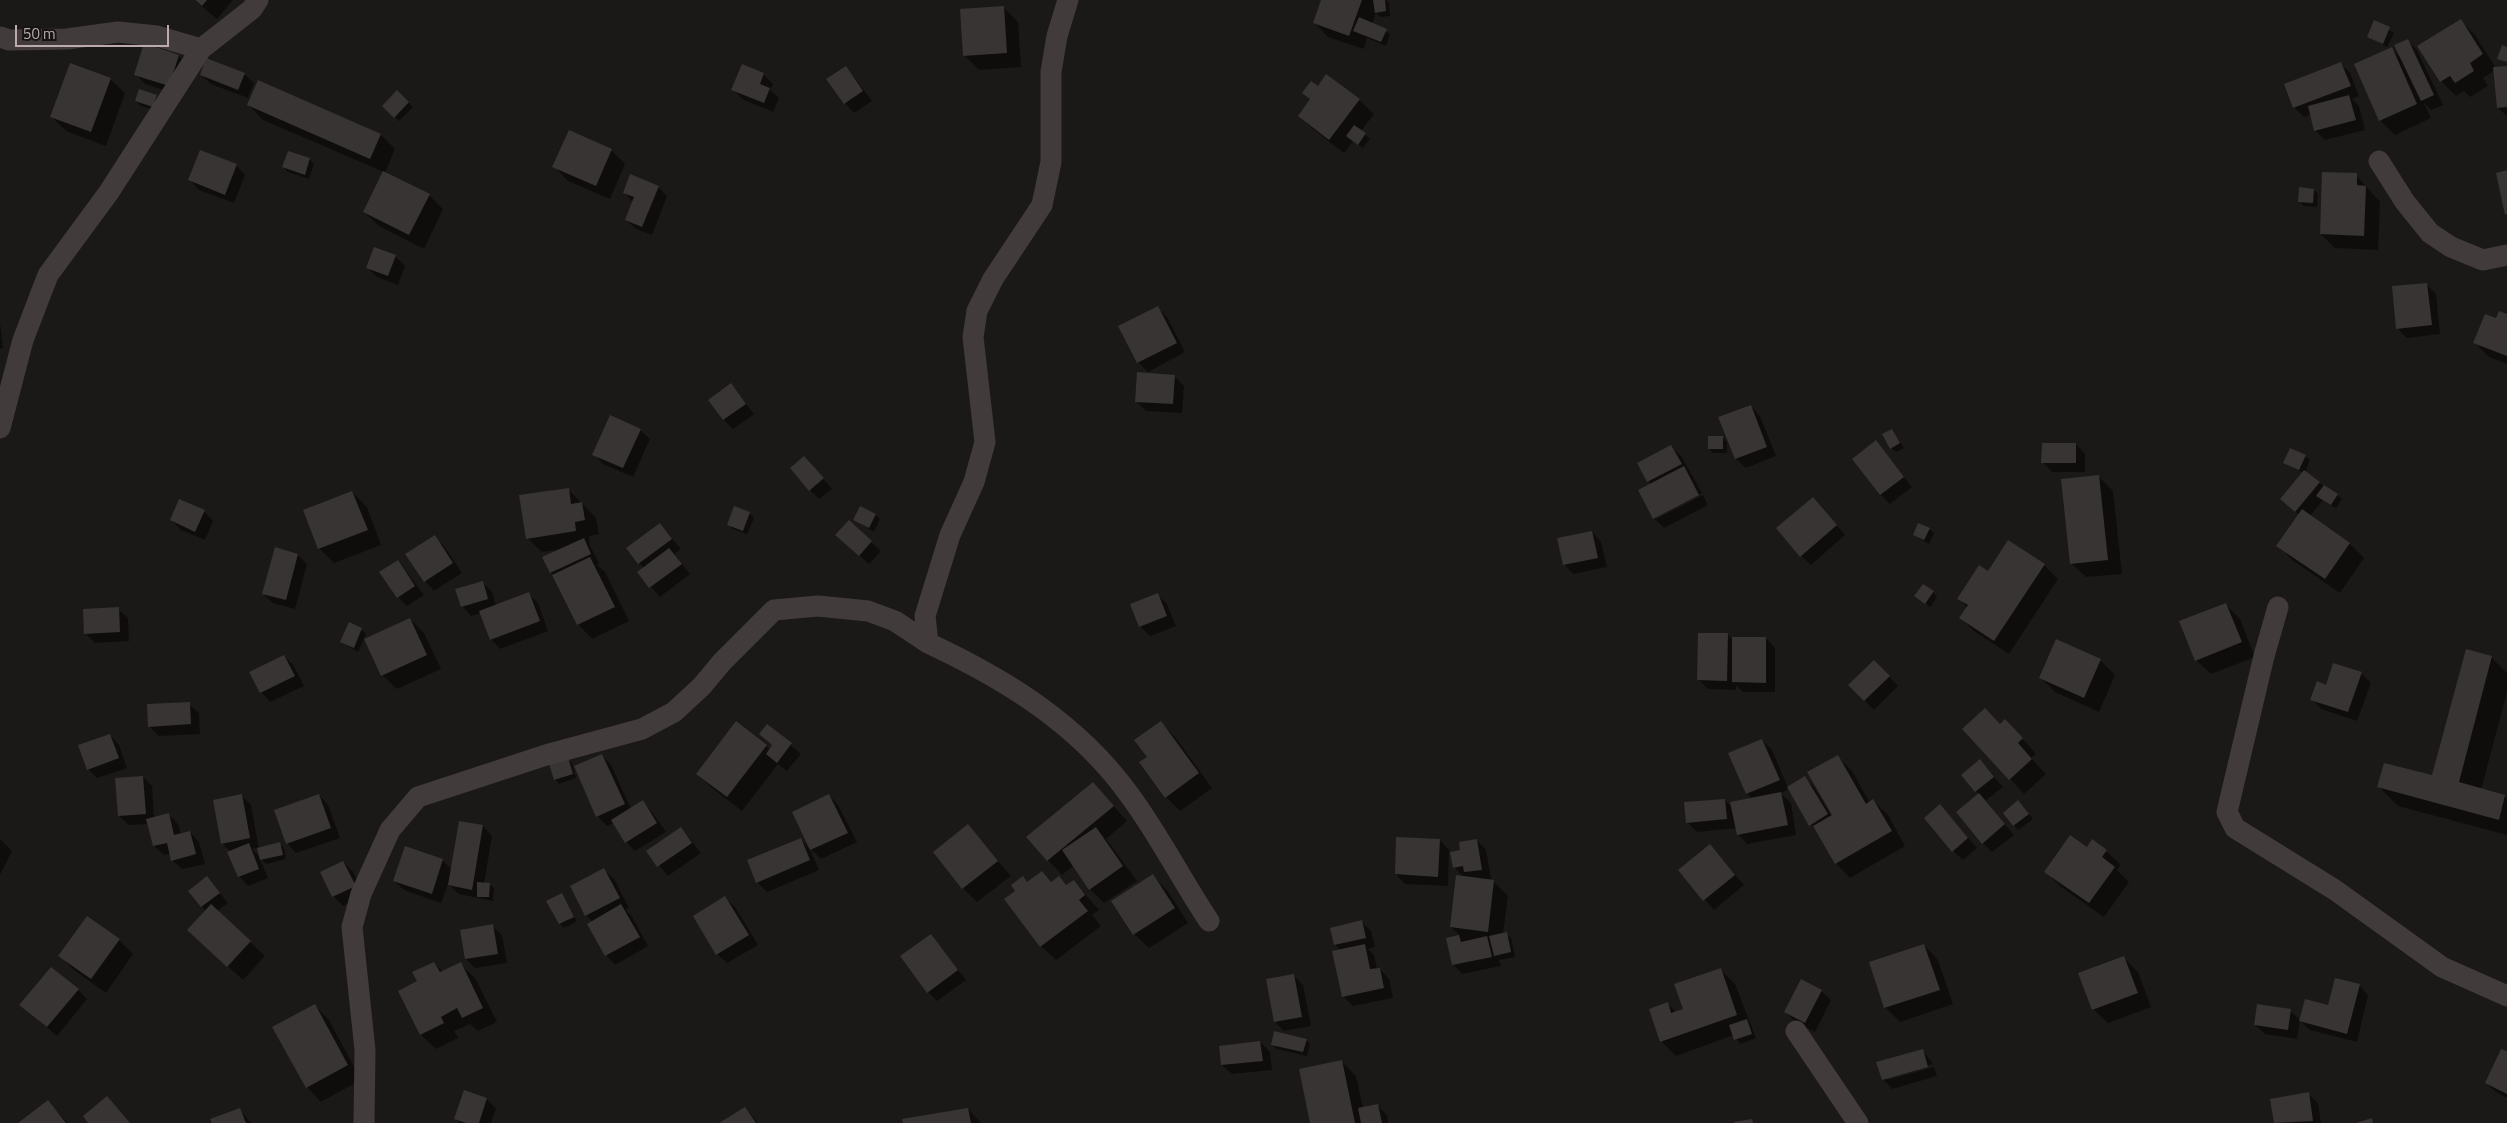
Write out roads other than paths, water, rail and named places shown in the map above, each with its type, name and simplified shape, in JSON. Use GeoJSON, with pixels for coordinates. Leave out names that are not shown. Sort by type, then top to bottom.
{"type":"FeatureCollection","features":[{"type":"Feature","properties":{"kind":"street"},"geometry":{"type":"LineString","coordinates":[[0,428],[23,340],[48,275],[109,192],[201,49],[252,8],[258,0]]}},
{"type":"Feature","properties":{"kind":"street"},"geometry":{"type":"LineString","coordinates":[[928,643],[925,616],[950,535],[974,482],[985,442],[973,337],[977,311],[993,280],[1042,205],[1051,162],[1051,72],[1057,36],[1068,0]]}},
{"type":"Feature","properties":{"kind":"street"},"geometry":{"type":"LineString","coordinates":[[0,37],[9,40],[67,39],[118,32],[157,36],[201,49]]}},
{"type":"Feature","properties":{"kind":"street"},"geometry":{"type":"LineString","coordinates":[[2379,161],[2405,202],[2430,233],[2451,247],[2483,260],[2507,254]]}},
{"type":"Feature","properties":{"kind":"street"},"geometry":{"type":"LineString","coordinates":[[364,1123],[365,1050],[352,927],[361,894],[390,830],[418,797],[546,756],[611,739],[650,725],[674,712],[702,686],[722,662],[774,610],[818,606],[868,611],[895,621],[928,643],[983,670],[1056,716],[1084,741],[1127,791],[1144,815],[1209,921]]}},
{"type":"Feature","properties":{"kind":"street"},"geometry":{"type":"LineString","coordinates":[[2278,607],[2227,812],[2235,828],[2335,890],[2442,967],[2507,996]]}},
{"type":"Feature","properties":{"kind":"street"},"geometry":{"type":"LineString","coordinates":[[1796,1031],[1858,1123]]}}]}
